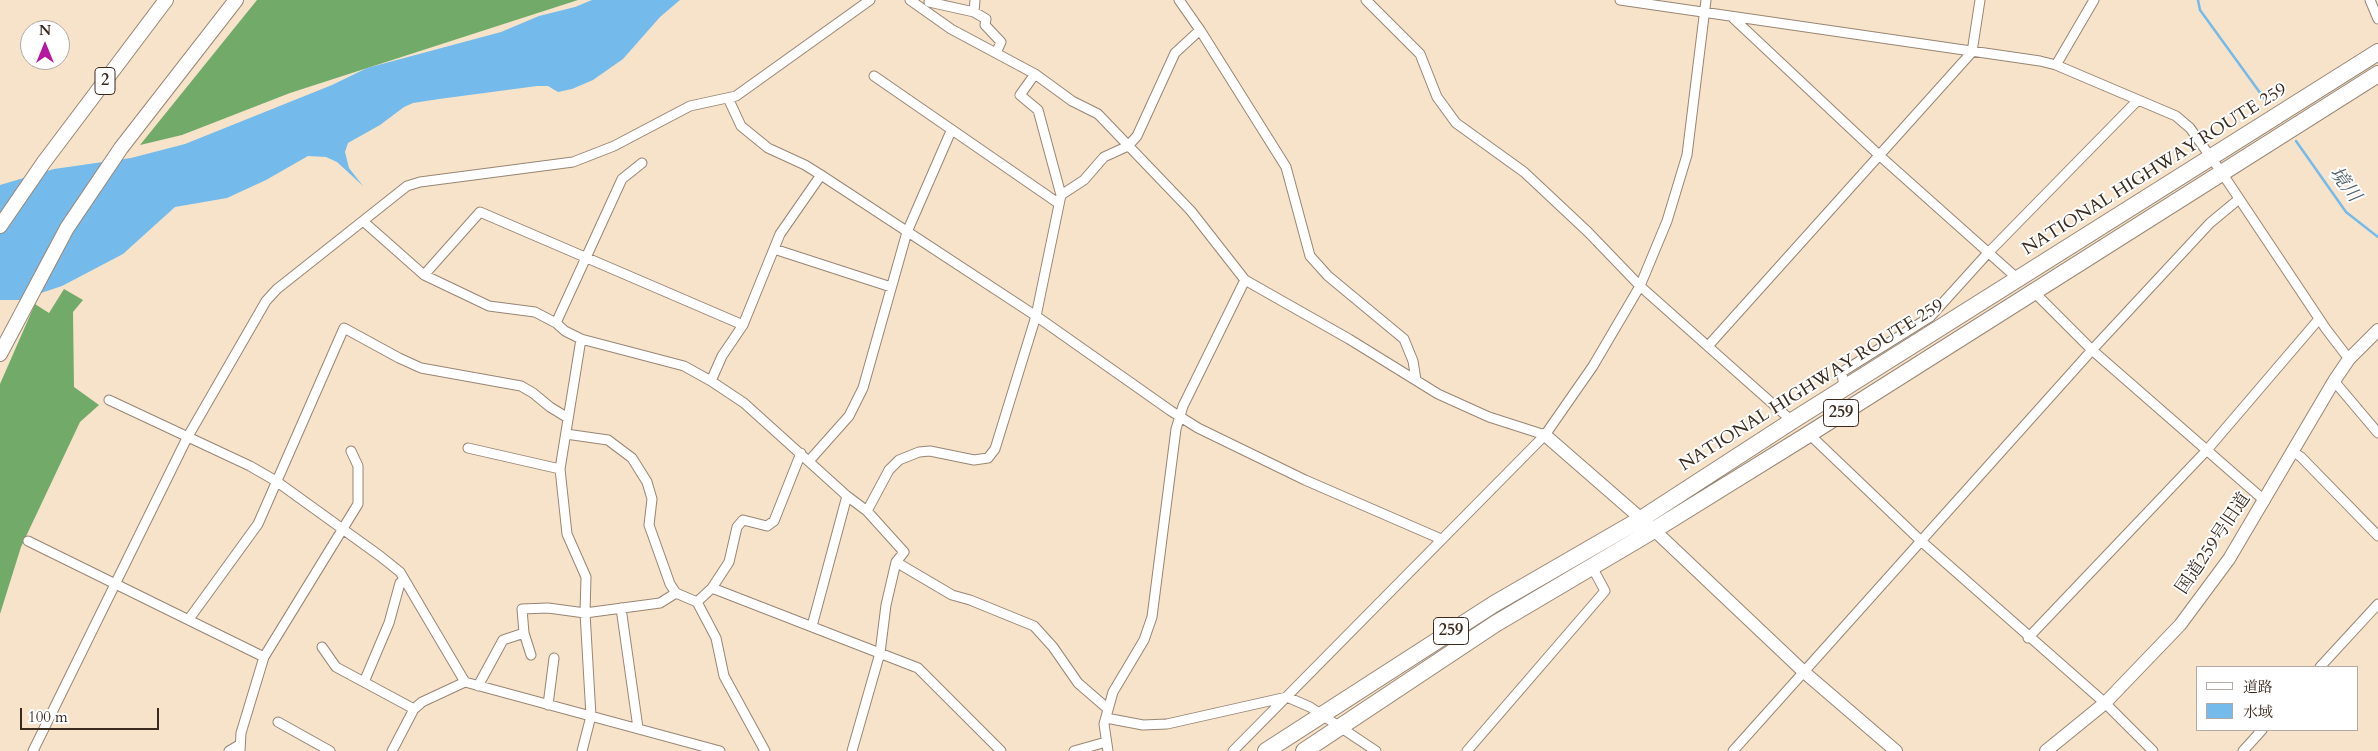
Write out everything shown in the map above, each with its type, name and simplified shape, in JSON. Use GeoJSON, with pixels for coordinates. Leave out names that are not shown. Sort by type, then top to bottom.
{"type":"FeatureCollection","features":[{"type":"Feature","properties":{"kind":"highway","name":"NATIONAL HIGHWAY ROUTE 259"},"geometry":{"type":"LineString","coordinates":[[1266,751],[1494,604],[1641,519],[1792,421],[2378,52]]}},
{"type":"Feature","properties":{"kind":"highway","name":"259"},"geometry":{"type":"LineString","coordinates":[[1304,751],[1494,624],[1654,530],[1809,434],[2378,74]]}},
{"type":"Feature","properties":{"kind":"main road","name":"2"},"geometry":{"type":"LineString","coordinates":[[0,226],[44,162],[166,0]]}},
{"type":"Feature","properties":{"kind":"main road"},"geometry":{"type":"LineString","coordinates":[[0,354],[22,309],[68,228],[121,148],[236,0]]}},
{"type":"Feature","properties":{"kind":"street"},"geometry":{"type":"LineString","coordinates":[[33,751],[187,438],[266,301],[276,289],[407,186],[420,182],[573,162],[614,146],[690,106],[736,96],[870,0]]}},
{"type":"Feature","properties":{"kind":"street"},"geometry":{"type":"LineString","coordinates":[[910,0],[952,29],[1035,74],[1072,101],[1098,114],[1191,211],[1245,280],[1349,339],[1438,394],[1490,417],[1544,435],[1654,530],[1804,672],[1896,751]]}},
{"type":"Feature","properties":{"kind":"street"},"geometry":{"type":"LineString","coordinates":[[974,12],[975,0]]}},
{"type":"Feature","properties":{"kind":"street"},"geometry":{"type":"LineString","coordinates":[[1179,0],[1200,30],[1286,168],[1310,256],[1328,276],[1404,339],[1413,361],[1416,380]]}},
{"type":"Feature","properties":{"kind":"street"},"geometry":{"type":"LineString","coordinates":[[1366,0],[1420,54],[1437,97],[1456,123],[1524,172],[1588,232],[1640,286],[1792,421]]}},
{"type":"Feature","properties":{"kind":"street"},"geometry":{"type":"LineString","coordinates":[[1232,751],[1544,435],[1594,366],[1640,286],[1667,221],[1687,155],[1706,0]]}},
{"type":"Feature","properties":{"kind":"street"},"geometry":{"type":"LineString","coordinates":[[1708,346],[1972,52],[1980,0]]}},
{"type":"Feature","properties":{"kind":"street"},"geometry":{"type":"LineString","coordinates":[[2056,65],[2094,0]]}},
{"type":"Feature","properties":{"kind":"street"},"geometry":{"type":"LineString","coordinates":[[2370,0],[2378,19]]}},
{"type":"Feature","properties":{"kind":"street"},"geometry":{"type":"LineString","coordinates":[[924,11],[930,1],[974,12],[986,19],[985,25],[1001,42],[996,53]]}},
{"type":"Feature","properties":{"kind":"street"},"geometry":{"type":"LineString","coordinates":[[1626,1],[1832,29],[2056,65],[2176,116],[2190,128],[2319,319],[2349,359]]}},
{"type":"Feature","properties":{"kind":"street"},"geometry":{"type":"LineString","coordinates":[[1733,17],[1880,156],[2018,279]]}},
{"type":"Feature","properties":{"kind":"street"},"geometry":{"type":"LineString","coordinates":[[1059,199],[1084,180],[1104,157],[1128,146],[1136,136],[1175,53],[1200,30]]}},
{"type":"Feature","properties":{"kind":"street"},"geometry":{"type":"LineString","coordinates":[[867,511],[889,470],[899,460],[919,452],[930,451],[974,460],[988,458],[995,449],[1036,316],[1059,199],[1038,110],[1020,95],[1035,74]]}},
{"type":"Feature","properties":{"kind":"street"},"geometry":{"type":"LineString","coordinates":[[874,76],[951,131],[1059,199]]}},
{"type":"Feature","properties":{"kind":"street"},"geometry":{"type":"LineString","coordinates":[[728,98],[741,126],[768,148],[821,175],[1036,316],[1180,417],[1304,480],[1440,539]]}},
{"type":"Feature","properties":{"kind":"street"},"geometry":{"type":"LineString","coordinates":[[1844,389],[1842,372],[1930,317],[1988,254],[2138,100]]}},
{"type":"Feature","properties":{"kind":"street"},"geometry":{"type":"LineString","coordinates":[[809,461],[849,416],[864,388],[907,232],[951,131]]}},
{"type":"Feature","properties":{"kind":"street"},"geometry":{"type":"LineString","coordinates":[[556,323],[622,179],[642,163]]}},
{"type":"Feature","properties":{"kind":"street"},"geometry":{"type":"LineString","coordinates":[[711,382],[722,356],[743,325],[780,234],[821,175]]}},
{"type":"Feature","properties":{"kind":"street"},"geometry":{"type":"LineString","coordinates":[[1733,751],[2092,350],[2210,223],[2239,199]]}},
{"type":"Feature","properties":{"kind":"street"},"geometry":{"type":"LineString","coordinates":[[424,275],[480,212],[743,325]]}},
{"type":"Feature","properties":{"kind":"street"},"geometry":{"type":"LineString","coordinates":[[363,221],[424,275],[490,306],[526,310],[556,323],[564,331],[581,339],[684,366],[744,403],[847,496],[867,511],[904,552],[896,562],[886,605],[880,653],[852,751]]}},
{"type":"Feature","properties":{"kind":"street"},"geometry":{"type":"LineString","coordinates":[[774,249],[892,287]]}},
{"type":"Feature","properties":{"kind":"street"},"geometry":{"type":"LineString","coordinates":[[1074,751],[1107,746],[1104,724],[1113,692],[1144,640],[1152,617],[1172,452],[1180,417],[1245,280]]}},
{"type":"Feature","properties":{"kind":"street"},"geometry":{"type":"LineString","coordinates":[[2033,291],[2092,350],[2265,501]]}},
{"type":"Feature","properties":{"kind":"street"},"geometry":{"type":"LineString","coordinates":[[2028,638],[2207,450],[2319,319]]}},
{"type":"Feature","properties":{"kind":"street"},"geometry":{"type":"LineString","coordinates":[[188,619],[258,524],[344,328],[421,368],[522,386],[534,392],[550,407],[568,418]]}},
{"type":"Feature","properties":{"kind":"street","name":"国道259号旧道"},"geometry":{"type":"LineString","coordinates":[[2046,751],[2105,703],[2180,625],[2229,559],[2265,501],[2292,451],[2349,359],[2378,330]]}},
{"type":"Feature","properties":{"kind":"street"},"geometry":{"type":"LineString","coordinates":[[581,339],[560,469],[567,534],[586,577],[585,613],[591,716],[582,751]]}},
{"type":"Feature","properties":{"kind":"street"},"geometry":{"type":"LineString","coordinates":[[2334,382],[2378,434]]}},
{"type":"Feature","properties":{"kind":"street"},"geometry":{"type":"LineString","coordinates":[[109,400],[250,466],[276,481],[380,556],[400,572],[464,682]]}},
{"type":"Feature","properties":{"kind":"street"},"geometry":{"type":"LineString","coordinates":[[566,434],[608,440],[632,458],[647,482],[652,499],[649,524],[670,584],[676,593],[697,602],[716,638],[724,676],[766,751]]}},
{"type":"Feature","properties":{"kind":"street"},"geometry":{"type":"LineString","coordinates":[[1809,434],[1921,541],[2028,638],[2105,703],[2153,751]]}},
{"type":"Feature","properties":{"kind":"street"},"geometry":{"type":"LineString","coordinates":[[468,448],[560,469]]}},
{"type":"Feature","properties":{"kind":"street"},"geometry":{"type":"LineString","coordinates":[[229,751],[239,748],[264,657],[358,504],[358,466],[351,451]]}},
{"type":"Feature","properties":{"kind":"street"},"geometry":{"type":"LineString","coordinates":[[2292,451],[2301,457],[2378,536]]}},
{"type":"Feature","properties":{"kind":"street"},"geometry":{"type":"LineString","coordinates":[[697,602],[712,588],[729,562],[737,527],[743,520],[767,526],[774,521],[801,453]]}},
{"type":"Feature","properties":{"kind":"street"},"geometry":{"type":"LineString","coordinates":[[812,626],[847,496]]}},
{"type":"Feature","properties":{"kind":"street"},"geometry":{"type":"LineString","coordinates":[[28,541],[264,657]]}},
{"type":"Feature","properties":{"kind":"street"},"geometry":{"type":"LineString","coordinates":[[896,562],[944,591],[1034,626],[1053,647],[1078,683],[1107,714],[1143,725],[1167,724],[1286,697],[1321,714],[1372,750]]}},
{"type":"Feature","properties":{"kind":"street"},"geometry":{"type":"LineString","coordinates":[[1467,751],[1605,591],[1592,567]]}},
{"type":"Feature","properties":{"kind":"street"},"geometry":{"type":"LineString","coordinates":[[364,682],[389,623],[400,584],[404,580]]}},
{"type":"Feature","properties":{"kind":"street"},"geometry":{"type":"LineString","coordinates":[[712,588],[918,668],[1001,751]]}},
{"type":"Feature","properties":{"kind":"street"},"geometry":{"type":"LineString","coordinates":[[531,655],[524,633],[522,609],[548,608],[585,613],[660,603],[676,593]]}},
{"type":"Feature","properties":{"kind":"street"},"geometry":{"type":"LineString","coordinates":[[2321,666],[2378,604]]}},
{"type":"Feature","properties":{"kind":"street"},"geometry":{"type":"LineString","coordinates":[[621,608],[638,728]]}},
{"type":"Feature","properties":{"kind":"street"},"geometry":{"type":"LineString","coordinates":[[478,686],[503,640],[524,633]]}},
{"type":"Feature","properties":{"kind":"street"},"geometry":{"type":"LineString","coordinates":[[322,647],[336,667],[414,709]]}},
{"type":"Feature","properties":{"kind":"street"},"geometry":{"type":"LineString","coordinates":[[548,705],[554,658]]}},
{"type":"Feature","properties":{"kind":"street"},"geometry":{"type":"LineString","coordinates":[[392,751],[414,709],[422,702],[464,682],[720,751]]}},
{"type":"Feature","properties":{"kind":"street"},"geometry":{"type":"LineString","coordinates":[[278,722],[330,751]]}},
{"type":"Feature","properties":{"kind":"street"},"geometry":{"type":"LineString","coordinates":[[2243,751],[2261,731]]}},
{"type":"Feature","properties":{"kind":"green space"},"geometry":{"type":"Polygon","coordinates":[[[257,0],[578,0],[290,93],[182,135],[140,145],[257,0]]]}},
{"type":"Feature","properties":{"kind":"green space"},"geometry":{"type":"Polygon","coordinates":[[[64,289],[83,300],[73,312],[74,387],[99,405],[80,422],[21,547],[0,614],[0,384],[35,304],[49,313],[64,289]]]}},
{"type":"Feature","properties":{"kind":"water"},"geometry":{"type":"Polygon","coordinates":[[[592,0],[680,0],[660,17],[623,59],[593,80],[572,89],[558,92],[548,86],[537,86],[413,103],[404,107],[380,125],[348,143],[345,152],[349,168],[363,186],[337,162],[326,157],[308,156],[266,180],[227,198],[175,207],[123,254],[62,286],[20,300],[0,300],[0,185],[54,169],[131,158],[185,144],[332,85],[367,68],[501,32],[539,16],[575,7],[592,0]]]}},
{"type":"Feature","properties":{"kind":"waterway","name":"境川"},"geometry":{"type":"LineString","coordinates":[[2198,0],[2200,10],[2266,101]]}},
{"type":"Feature","properties":{"kind":"waterway","name":"境川"},"geometry":{"type":"LineString","coordinates":[[2296,141],[2346,212],[2378,237]]}}]}
